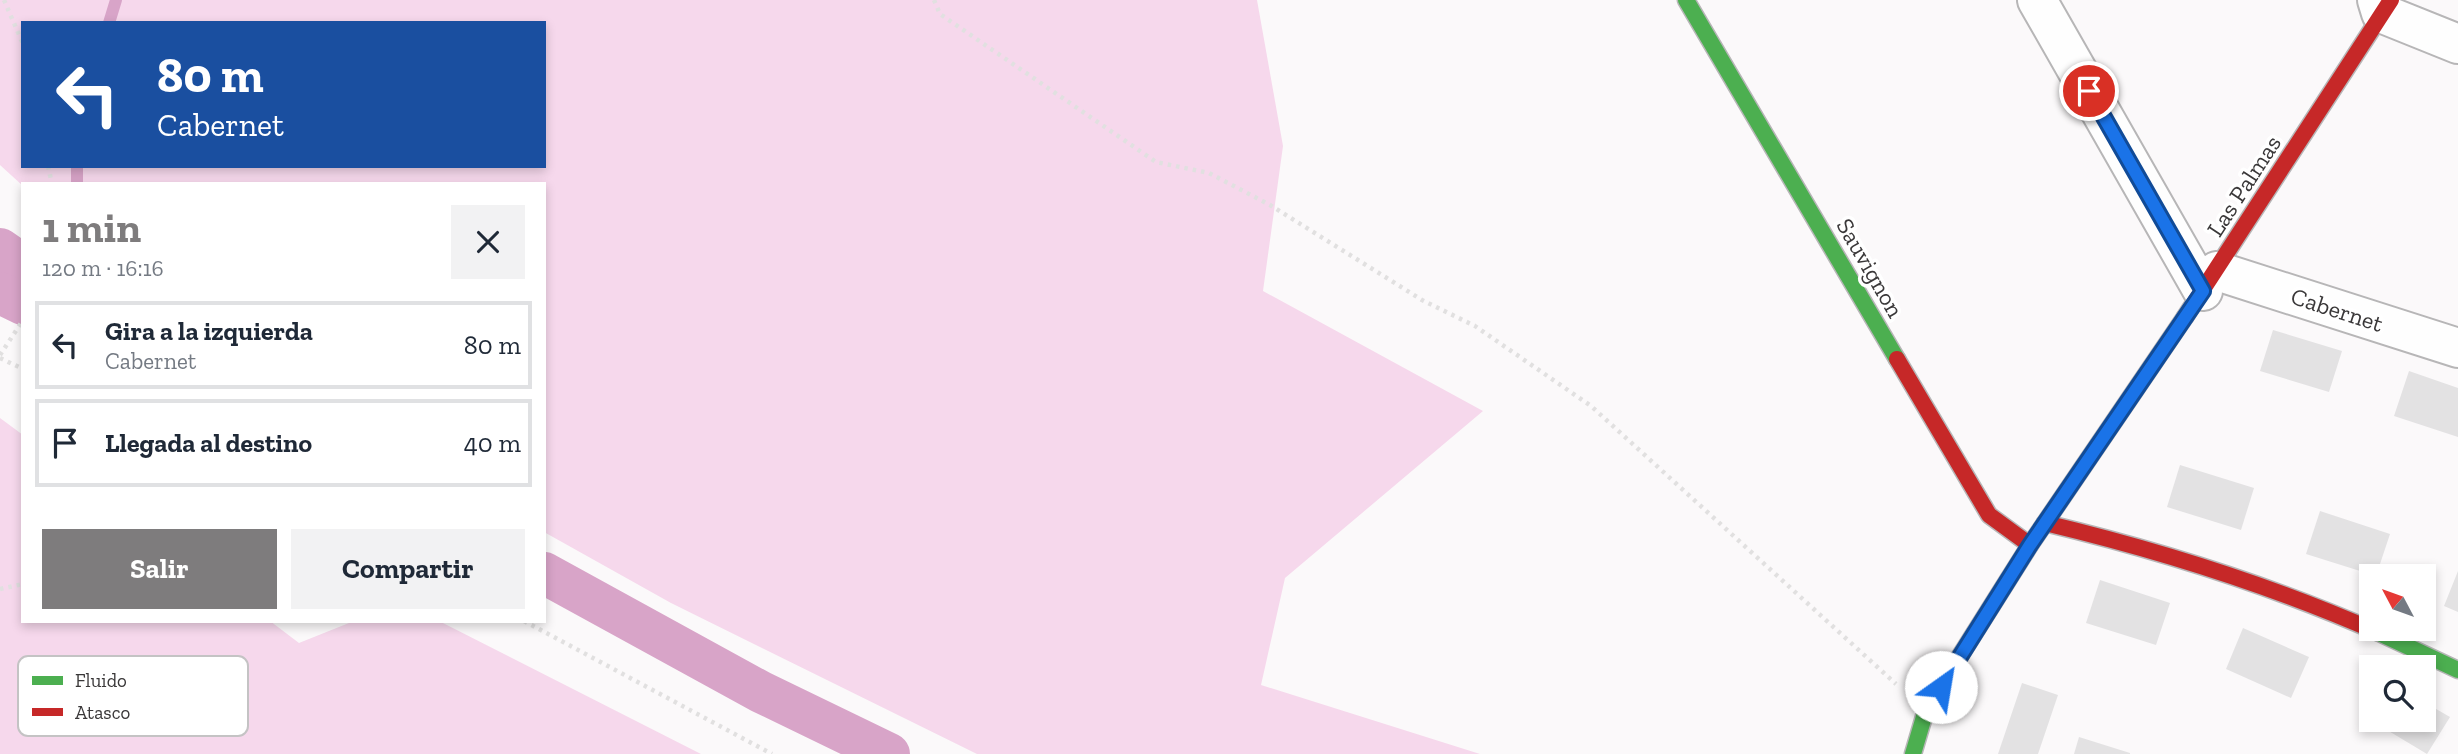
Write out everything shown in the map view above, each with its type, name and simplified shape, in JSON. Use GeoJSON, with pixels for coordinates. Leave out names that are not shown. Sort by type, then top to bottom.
{"type":"FeatureCollection","features":[{"type":"Feature","properties":{"kind":"street","name":"Sauvignon"},"geometry":{"type":"LineString","coordinates":[[1686,0],[1989,516],[2030,545]]}},
{"type":"Feature","properties":{"kind":"street"},"geometry":{"type":"LineString","coordinates":[[2037,0],[2210,281]]}},
{"type":"Feature","properties":{"kind":"street","name":"Las Palmas"},"geometry":{"type":"LineString","coordinates":[[1913,754],[1926,710],[2030,545],[2210,281],[2383,4]]}},
{"type":"Feature","properties":{"kind":"street"},"geometry":{"type":"LineString","coordinates":[[2383,4],[2458,44]]}},
{"type":"Feature","properties":{"kind":"street","name":"Cabernet"},"geometry":{"type":"LineString","coordinates":[[2210,281],[2458,348]]}},
{"type":"Feature","properties":{"kind":"street"},"geometry":{"type":"LineString","coordinates":[[2045,523],[2167,556],[2269,589],[2344,618],[2458,670]]}},
{"type":"Feature","properties":{"kind":"path"},"geometry":{"type":"LineString","coordinates":[[4,0],[21,39]]}},
{"type":"Feature","properties":{"kind":"path"},"geometry":{"type":"LineString","coordinates":[[934,0],[940,14],[1156,162],[1209,173],[1270,205],[1422,300],[1475,327],[1591,406],[1926,710]]}},
{"type":"Feature","properties":{"kind":"path"},"geometry":{"type":"LineString","coordinates":[[21,323],[0,357],[21,368]]}},
{"type":"Feature","properties":{"kind":"path"},"geometry":{"type":"LineString","coordinates":[[0,589],[21,584]]}},
{"type":"Feature","properties":{"kind":"path"},"geometry":{"type":"LineString","coordinates":[[528,623],[772,754]]}},
{"type":"Feature","properties":{"kind":"shaded area"},"geometry":{"type":"Polygon","coordinates":[[[0,0],[1257,0],[1283,146],[1263,291],[1483,411],[1285,578],[1261,685],[1480,754],[977,754],[671,603],[546,533],[546,182],[21,182],[21,184],[0,165],[0,0]]]}},
{"type":"Feature","properties":{"kind":"shaded area"},"geometry":{"type":"Polygon","coordinates":[[[0,418],[21,434],[21,623],[273,623],[299,643],[349,623],[443,623],[701,754],[0,754],[0,418]]]}},
{"type":"Feature","properties":{"kind":"building"},"geometry":{"type":"Polygon","coordinates":[[[2273,330],[2342,351],[2329,392],[2260,371],[2273,330]]]}},
{"type":"Feature","properties":{"kind":"building"},"geometry":{"type":"Polygon","coordinates":[[[2409,371],[2458,388],[2458,437],[2394,416],[2409,371]]]}},
{"type":"Feature","properties":{"kind":"building"},"geometry":{"type":"Polygon","coordinates":[[[2180,465],[2254,488],[2241,530],[2167,507],[2180,465]]]}},
{"type":"Feature","properties":{"kind":"building"},"geometry":{"type":"Polygon","coordinates":[[[2320,511],[2390,534],[2380,564],[2359,564],[2359,571],[2306,554],[2320,511]]]}},
{"type":"Feature","properties":{"kind":"building"},"geometry":{"type":"Polygon","coordinates":[[[2458,571],[2458,612],[2444,606],[2458,571]]]}},
{"type":"Feature","properties":{"kind":"building"},"geometry":{"type":"Polygon","coordinates":[[[2100,580],[2170,603],[2156,645],[2086,623],[2100,580]]]}},
{"type":"Feature","properties":{"kind":"building"},"geometry":{"type":"Polygon","coordinates":[[[2243,628],[2309,657],[2291,698],[2226,669],[2243,628]]]}},
{"type":"Feature","properties":{"kind":"building"},"geometry":{"type":"Polygon","coordinates":[[[2022,683],[2058,695],[2038,754],[1998,754],[2022,683]]]}},
{"type":"Feature","properties":{"kind":"building"},"geometry":{"type":"Polygon","coordinates":[[[2436,709],[2450,717],[2427,754],[2390,732],[2436,732],[2436,709]]]}},
{"type":"Feature","properties":{"kind":"building"},"geometry":{"type":"Polygon","coordinates":[[[2079,737],[2130,753],[2130,754],[2074,754],[2079,737]]]}},
{"type":"Feature","properties":{"kind":"waterway"},"geometry":{"type":"LineString","coordinates":[[110,21],[116,0]]}},
{"type":"Feature","properties":{"kind":"waterway"},"geometry":{"type":"LineString","coordinates":[[77,168],[77,182]]}},
{"type":"Feature","properties":{"kind":"waterway"},"geometry":{"type":"LineString","coordinates":[[0,249],[21,264]]}},
{"type":"Feature","properties":{"kind":"waterway"},"geometry":{"type":"LineString","coordinates":[[0,293],[21,303]]}},
{"type":"Feature","properties":{"kind":"waterway"},"geometry":{"type":"LineString","coordinates":[[546,574],[761,692],[889,754]]}},
{"type":"Feature","properties":{"kind":"traffic: fast"},"geometry":{"type":"LineString","coordinates":[[1686,0],[1897,359]]}},
{"type":"Feature","properties":{"kind":"traffic: fast"},"geometry":{"type":"LineString","coordinates":[[1913,754],[1926,710],[2030,545],[2185,317]]}},
{"type":"Feature","properties":{"kind":"traffic: fast"},"geometry":{"type":"LineString","coordinates":[[2396,641],[2458,670]]}},
{"type":"Feature","properties":{"kind":"traffic: jam"},"geometry":{"type":"LineString","coordinates":[[2185,317],[2391,0]]}},
{"type":"Feature","properties":{"kind":"traffic: jam"},"geometry":{"type":"LineString","coordinates":[[1897,359],[1989,515],[2030,545]]}},
{"type":"Feature","properties":{"kind":"traffic: jam"},"geometry":{"type":"LineString","coordinates":[[2045,523],[2213,570],[2359,624]]}},
{"type":"Feature","properties":{"kind":"route"},"geometry":{"type":"LineString","coordinates":[[1941,687],[2030,545],[2203,291],[2089,91]]}}]}
